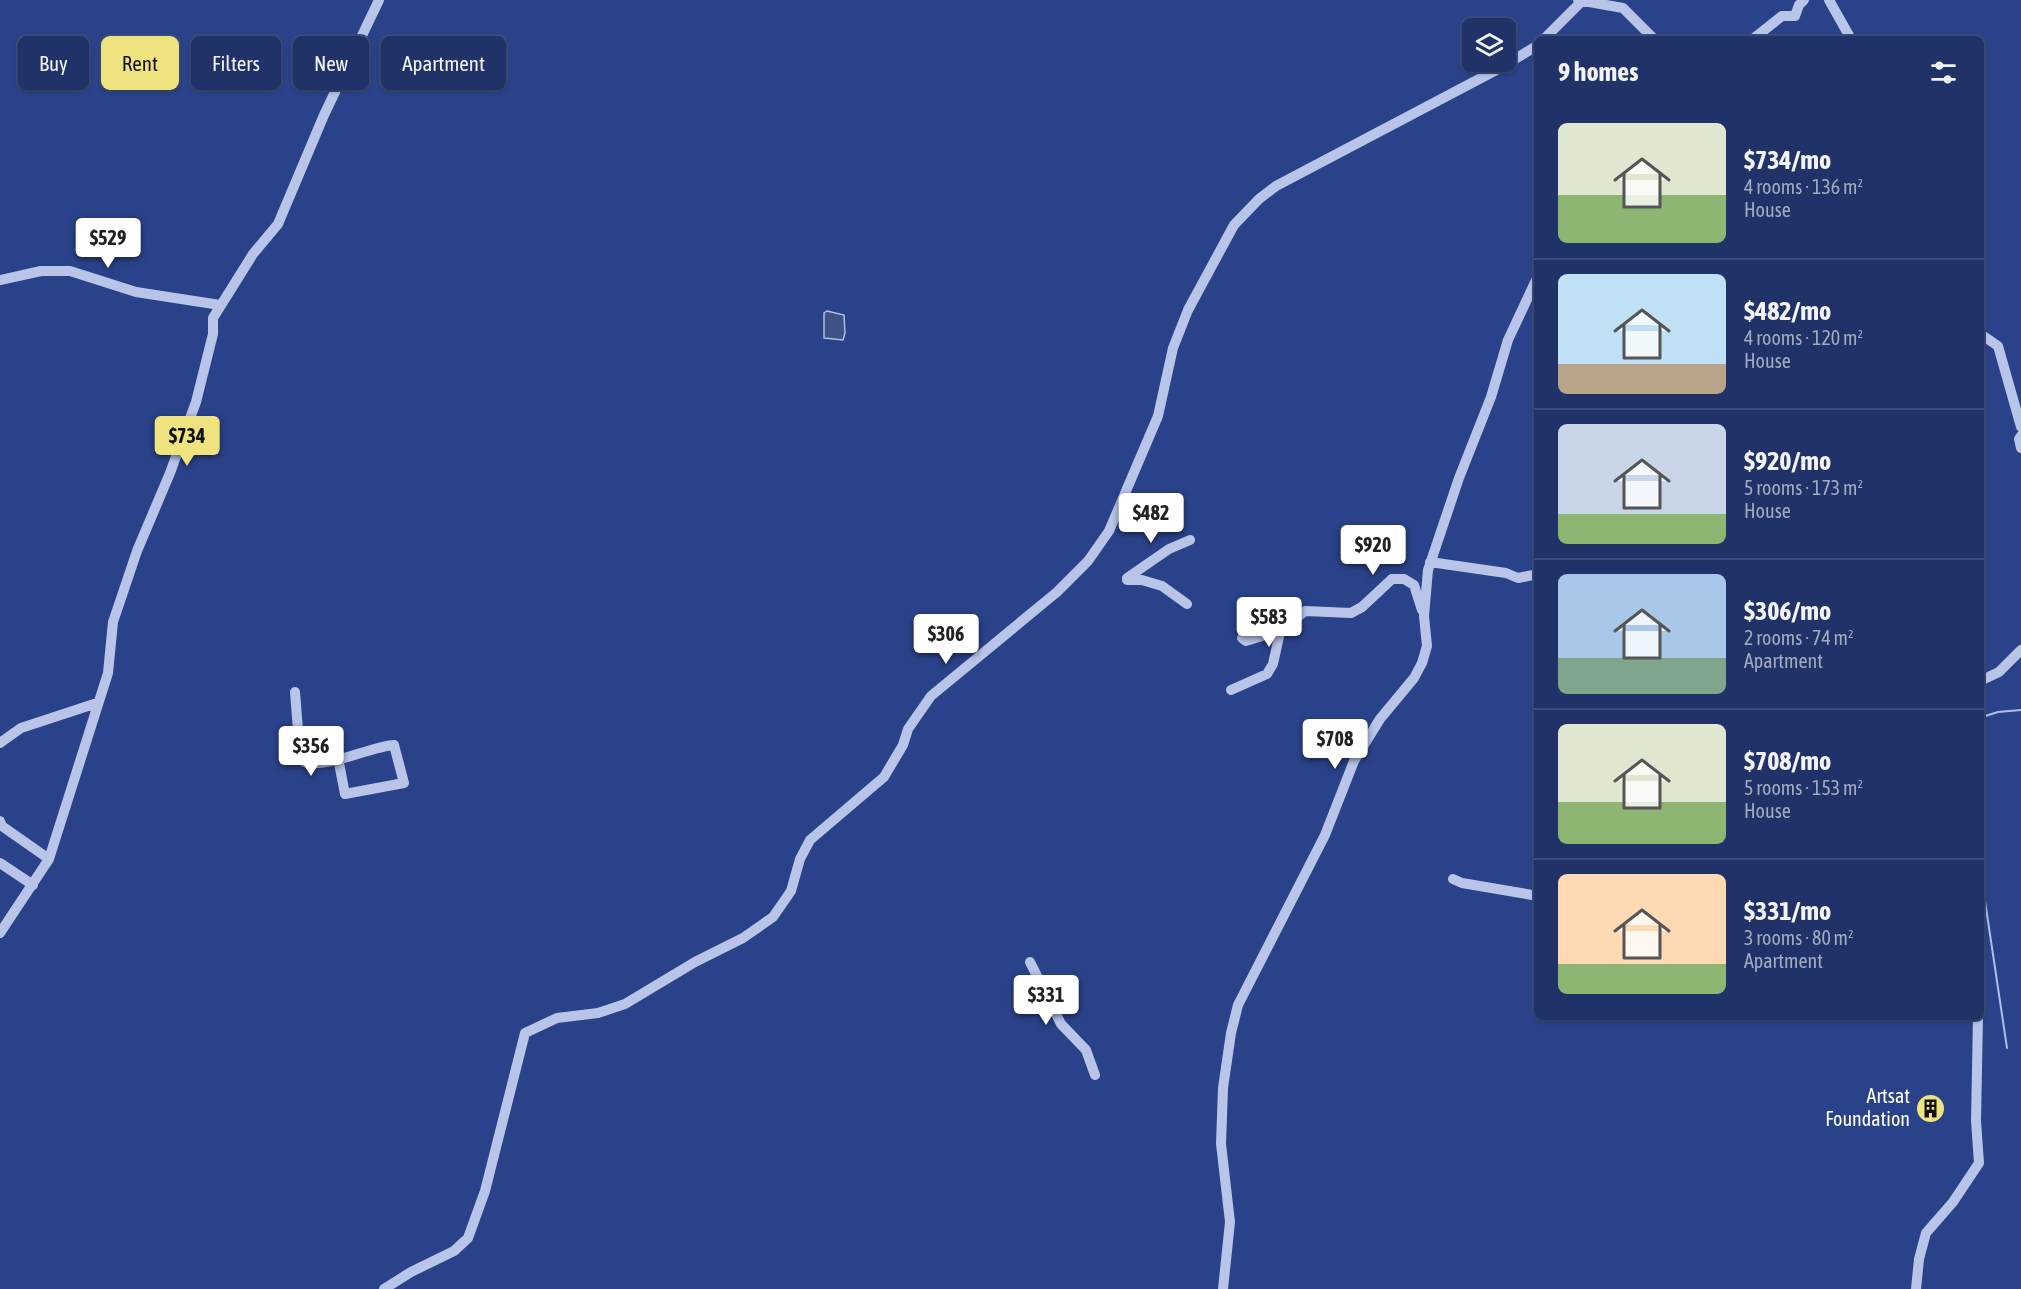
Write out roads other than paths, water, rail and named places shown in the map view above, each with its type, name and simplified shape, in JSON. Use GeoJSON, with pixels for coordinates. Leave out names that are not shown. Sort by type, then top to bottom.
{"type":"FeatureCollection","features":[{"type":"Feature","properties":{"kind":"street"},"geometry":{"type":"LineString","coordinates":[[1,929],[49,859],[109,668],[113,622],[137,551],[170,473],[196,402],[213,334],[213,318],[253,254],[278,224],[324,115],[379,0]]}},
{"type":"Feature","properties":{"kind":"street"},"geometry":{"type":"LineString","coordinates":[[1829,0],[1849,36]]}},
{"type":"Feature","properties":{"kind":"street"},"geometry":{"type":"LineString","coordinates":[[1547,36],[1580,1],[1622,4],[1651,36]]}},
{"type":"Feature","properties":{"kind":"street"},"geometry":{"type":"LineString","coordinates":[[1757,36],[1782,16],[1796,16],[1802,2]]}},
{"type":"Feature","properties":{"kind":"street"},"geometry":{"type":"LineString","coordinates":[[384,1289],[411,1272],[454,1251],[468,1238],[485,1191],[525,1033],[557,1018],[598,1013],[625,1004],[769,921],[787,899],[810,840],[884,777],[903,745],[908,729],[931,696],[1058,592],[1088,561],[1109,531],[1158,416],[1173,348],[1188,310],[1234,225],[1276,186],[1503,67],[1534,48]]}},
{"type":"Feature","properties":{"kind":"street"},"geometry":{"type":"LineString","coordinates":[[0,280],[41,272],[70,272],[136,292],[220,304]]}},
{"type":"Feature","properties":{"kind":"street"},"geometry":{"type":"LineString","coordinates":[[1223,1289],[1230,1221],[1221,1144],[1223,1088],[1231,1033],[1238,1005],[1325,835],[1354,761],[1380,719],[1419,669],[1427,646],[1424,616],[1430,561],[1491,397],[1508,340],[1534,285]]}},
{"type":"Feature","properties":{"kind":"street"},"geometry":{"type":"LineString","coordinates":[[1984,336],[1998,346],[2021,427]]}},
{"type":"Feature","properties":{"kind":"street"},"geometry":{"type":"LineString","coordinates":[[2021,436],[2021,448]]}},
{"type":"Feature","properties":{"kind":"street"},"geometry":{"type":"LineString","coordinates":[[1187,604],[1162,586],[1142,580],[1127,579],[1169,549],[1190,540]]}},
{"type":"Feature","properties":{"kind":"street"},"geometry":{"type":"LineString","coordinates":[[1430,561],[1506,573],[1518,578],[1534,575]]}},
{"type":"Feature","properties":{"kind":"street"},"geometry":{"type":"LineString","coordinates":[[1231,690],[1267,674],[1273,664],[1280,632],[1305,611],[1351,613],[1362,607],[1392,579],[1404,579],[1414,585],[1424,616]]}},
{"type":"Feature","properties":{"kind":"street"},"geometry":{"type":"LineString","coordinates":[[1242,638],[1246,641],[1262,636],[1298,617]]}},
{"type":"Feature","properties":{"kind":"street"},"geometry":{"type":"LineString","coordinates":[[1984,679],[1999,672],[2021,650]]}},
{"type":"Feature","properties":{"kind":"street"},"geometry":{"type":"LineString","coordinates":[[295,692],[299,743],[304,762],[313,763],[394,745],[404,783],[345,794],[338,758]]}},
{"type":"Feature","properties":{"kind":"street"},"geometry":{"type":"LineString","coordinates":[[0,743],[17,729],[97,703]]}},
{"type":"Feature","properties":{"kind":"street"},"geometry":{"type":"LineString","coordinates":[[0,821],[2,826],[49,859]]}},
{"type":"Feature","properties":{"kind":"street"},"geometry":{"type":"LineString","coordinates":[[0,863],[33,885]]}},
{"type":"Feature","properties":{"kind":"street"},"geometry":{"type":"LineString","coordinates":[[1453,879],[1462,884],[1534,895]]}},
{"type":"Feature","properties":{"kind":"street"},"geometry":{"type":"LineString","coordinates":[[1030,962],[1061,1024],[1086,1050],[1095,1075]]}},
{"type":"Feature","properties":{"kind":"street"},"geometry":{"type":"LineString","coordinates":[[1916,1289],[1919,1259],[1926,1233],[1953,1203],[1979,1163],[1976,1121],[1978,1020]]}},
{"type":"Feature","properties":{"kind":"water"},"geometry":{"type":"Polygon","coordinates":[[[827,311],[844,315],[843,340],[824,338],[824,313],[827,311]]]}},
{"type":"Feature","properties":{"kind":"waterway"},"geometry":{"type":"LineString","coordinates":[[1984,716],[1998,712],[2021,710]]}},
{"type":"Feature","properties":{"kind":"waterway"},"geometry":{"type":"LineString","coordinates":[[1984,894],[2007,1048]]}},
{"type":"Feature","properties":{"kind":"place","name":"Artsat Foundation"},"geometry":{"type":"Point","coordinates":[1931,1108]}}]}
